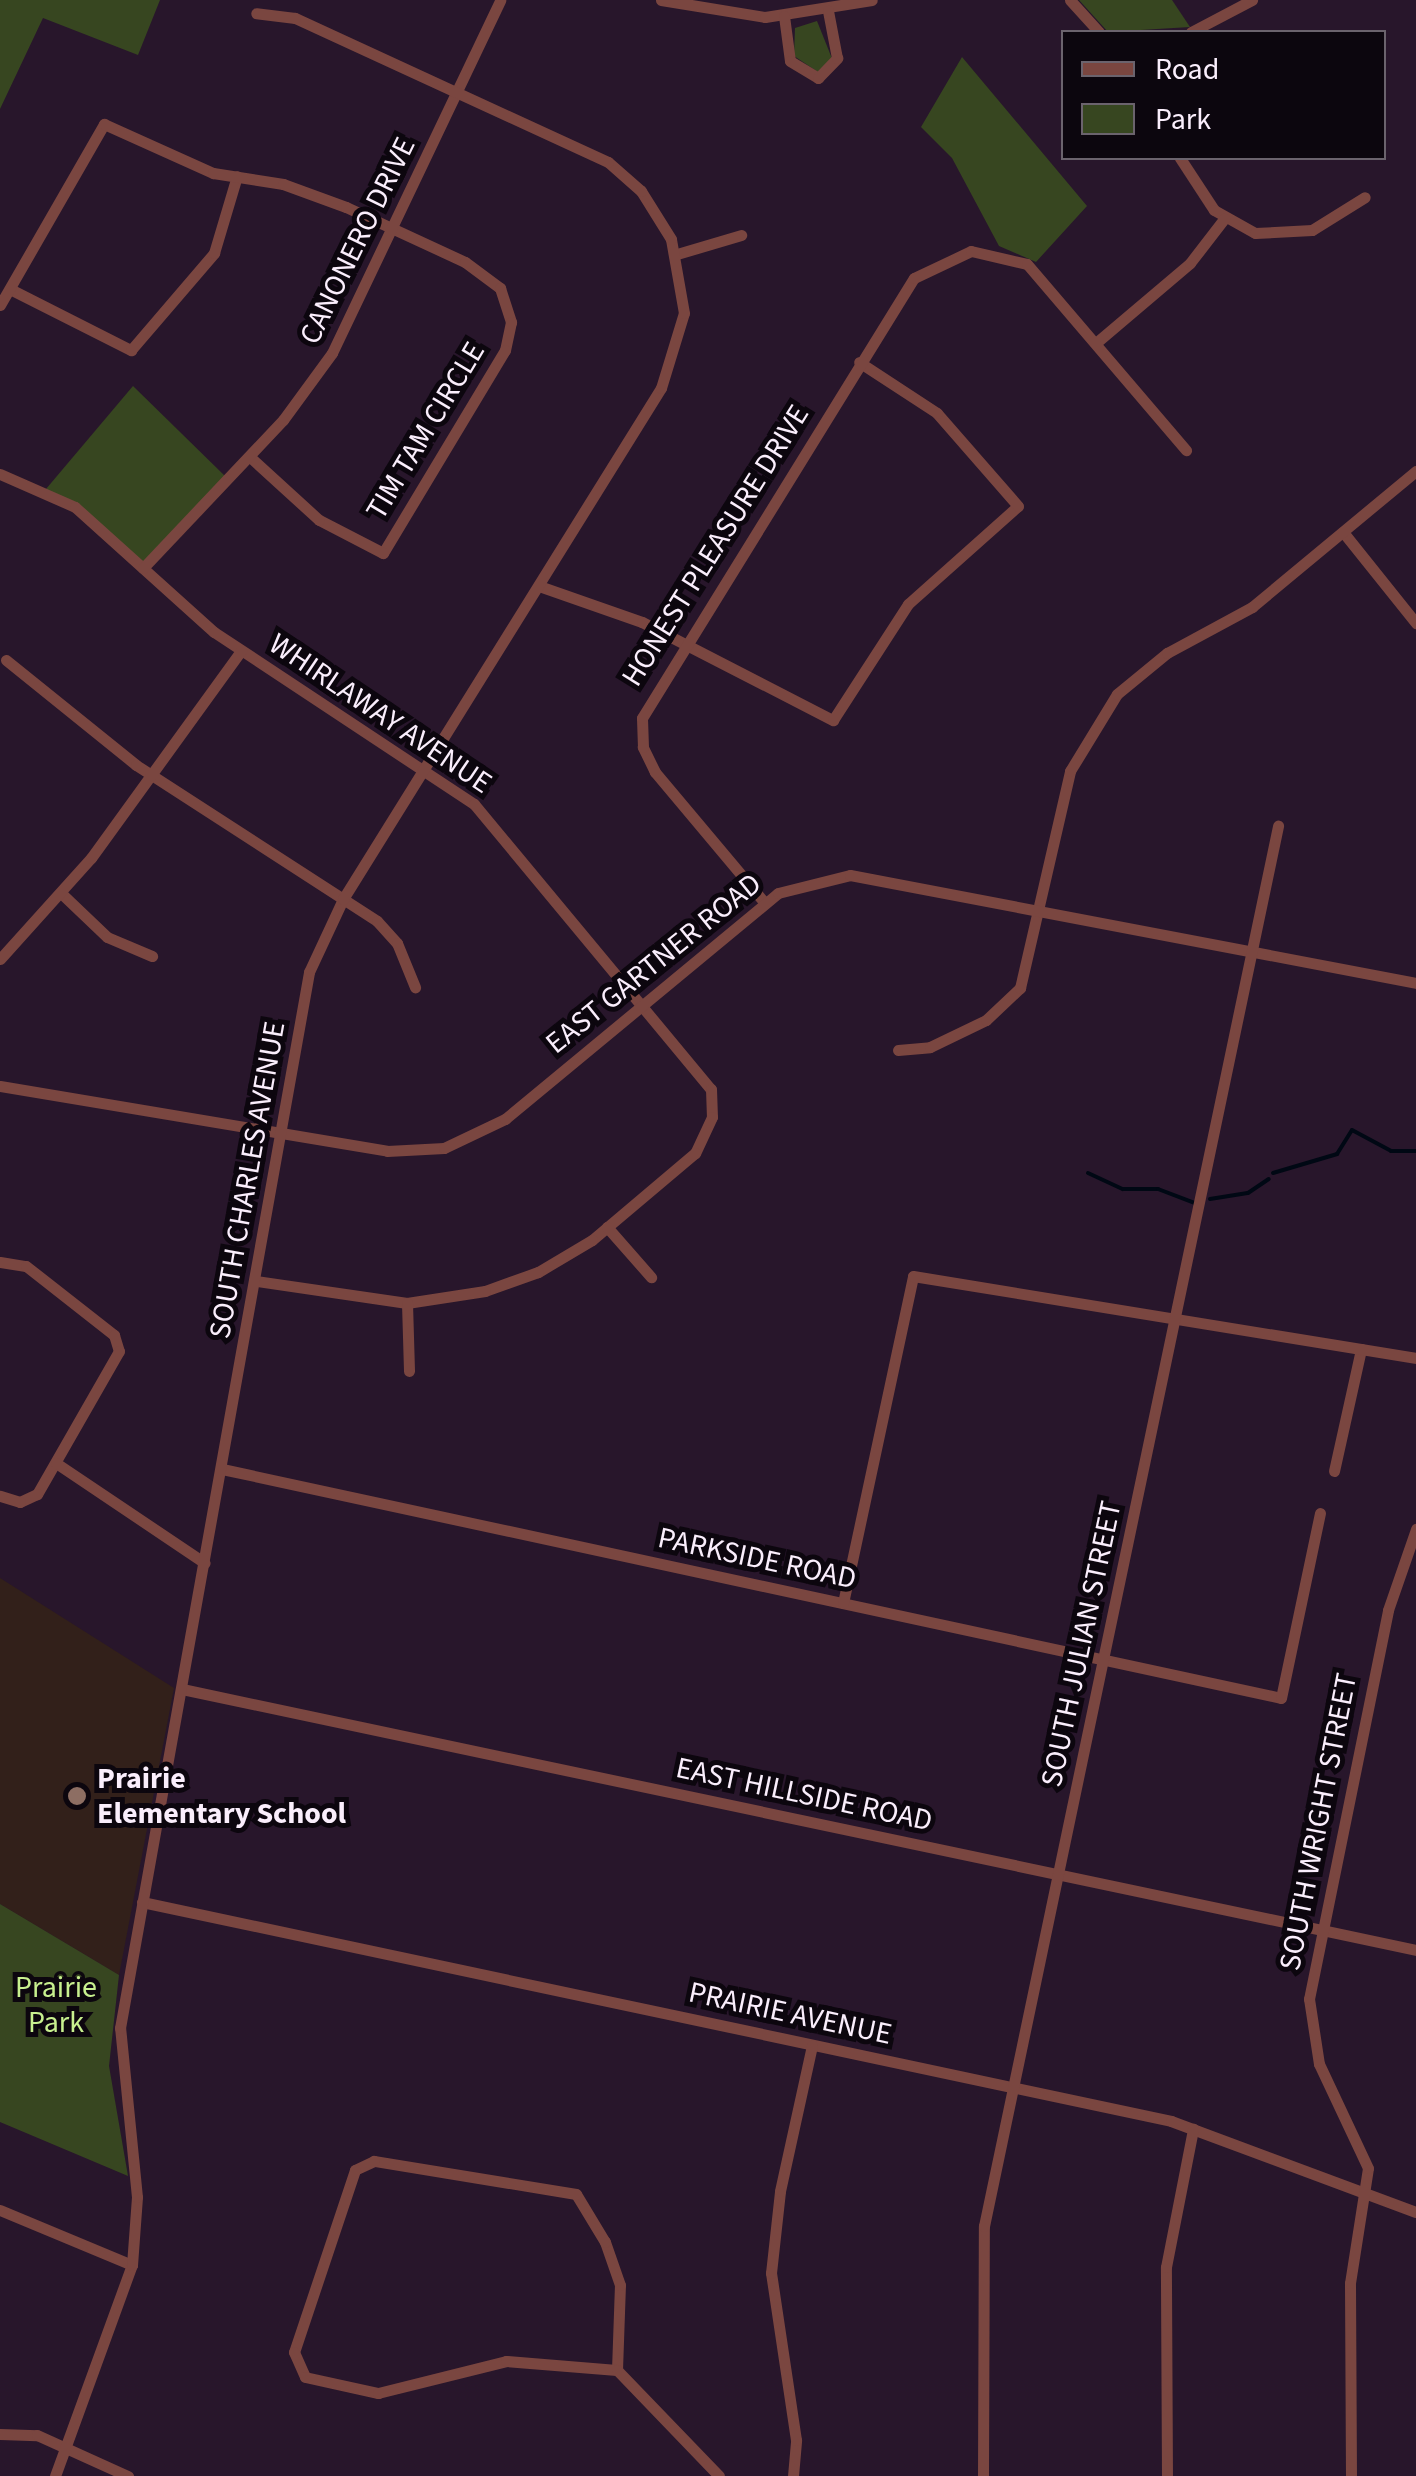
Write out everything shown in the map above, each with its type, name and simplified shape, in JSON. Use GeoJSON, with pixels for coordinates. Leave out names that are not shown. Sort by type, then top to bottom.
{"type":"FeatureCollection","features":[{"type":"Feature","properties":{"kind":"street","name":"CANONERO DRIVE"},"geometry":{"type":"LineString","coordinates":[[143,568],[250,457],[332,353],[395,229],[500,0]]}},
{"type":"Feature","properties":{"kind":"street"},"geometry":{"type":"LineString","coordinates":[[661,0],[784,16],[872,0]]}},
{"type":"Feature","properties":{"kind":"street"},"geometry":{"type":"LineString","coordinates":[[1070,0],[1096,30]]}},
{"type":"Feature","properties":{"kind":"street"},"geometry":{"type":"LineString","coordinates":[[1195,30],[1252,0]]}},
{"type":"Feature","properties":{"kind":"street"},"geometry":{"type":"LineString","coordinates":[[784,16],[790,61],[818,78],[837,58],[828,11]]}},
{"type":"Feature","properties":{"kind":"street","name":"SOUTH CHARLES AVENUE"},"geometry":{"type":"LineString","coordinates":[[55,2476],[132,2265],[136,2197],[119,2049],[142,1902],[310,972],[343,898],[666,378],[684,313],[677,254],[657,211],[621,171],[295,18],[256,13]]}},
{"type":"Feature","properties":{"kind":"street"},"geometry":{"type":"LineString","coordinates":[[0,305],[104,124],[237,176],[309,192],[395,229]]}},
{"type":"Feature","properties":{"kind":"street"},"geometry":{"type":"LineString","coordinates":[[1181,160],[1224,218],[1255,233],[1292,236],[1329,224],[1365,197]]}},
{"type":"Feature","properties":{"kind":"street"},"geometry":{"type":"LineString","coordinates":[[10,289],[132,350],[214,253],[237,176]]}},
{"type":"Feature","properties":{"kind":"street"},"geometry":{"type":"LineString","coordinates":[[1186,450],[1097,342],[1177,276],[1224,218]]}},
{"type":"Feature","properties":{"kind":"street","name":"TIM TAM CIRCLE"},"geometry":{"type":"LineString","coordinates":[[250,457],[319,520],[377,557],[386,550],[511,329],[507,301],[490,277],[395,229]]}},
{"type":"Feature","properties":{"kind":"street"},"geometry":{"type":"LineString","coordinates":[[677,254],[741,234]]}},
{"type":"Feature","properties":{"kind":"street","name":"HONEST PLEASURE DRIVE"},"geometry":{"type":"LineString","coordinates":[[764,902],[655,772],[643,746],[645,709],[914,278],[950,256],[988,251],[1040,274],[1097,342]]}},
{"type":"Feature","properties":{"kind":"street"},"geometry":{"type":"LineString","coordinates":[[538,586],[684,645],[833,720],[908,604],[1017,512],[1016,499],[955,430],[859,362]]}},
{"type":"Feature","properties":{"kind":"street"},"geometry":{"type":"LineString","coordinates":[[898,1050],[944,1041],[1012,999],[1029,968],[1064,790],[1102,712],[1150,664],[1252,607],[1416,471]]}},
{"type":"Feature","properties":{"kind":"street","name":"WHIRLAWAY AVENUE"},"geometry":{"type":"LineString","coordinates":[[0,474],[74,507],[241,651],[425,771],[495,824],[703,1073],[713,1110],[694,1153],[607,1227],[509,1284],[407,1303],[256,1282]]}},
{"type":"Feature","properties":{"kind":"street"},"geometry":{"type":"LineString","coordinates":[[1343,532],[1416,623]]}},
{"type":"Feature","properties":{"kind":"street"},"geometry":{"type":"LineString","coordinates":[[0,959],[62,894],[241,651]]}},
{"type":"Feature","properties":{"kind":"street"},"geometry":{"type":"LineString","coordinates":[[6,660],[152,775],[343,898],[390,934],[415,987]]}},
{"type":"Feature","properties":{"kind":"street","name":"SOUTH JULIAN STREET"},"geometry":{"type":"LineString","coordinates":[[983,2476],[982,2242],[1278,826]]}},
{"type":"Feature","properties":{"kind":"street","name":"EAST GARTNER ROAD"},"geometry":{"type":"LineString","coordinates":[[0,1086],[398,1152],[466,1141],[505,1119],[764,902],[811,880],[869,874],[1416,983]]}},
{"type":"Feature","properties":{"kind":"street"},"geometry":{"type":"LineString","coordinates":[[62,894],[108,937],[152,956]]}},
{"type":"Feature","properties":{"kind":"street"},"geometry":{"type":"LineString","coordinates":[[607,1227],[651,1277]]}},
{"type":"Feature","properties":{"kind":"street"},"geometry":{"type":"LineString","coordinates":[[0,1262],[26,1266],[117,1341],[117,1361],[33,1498],[0,1496]]}},
{"type":"Feature","properties":{"kind":"street"},"geometry":{"type":"LineString","coordinates":[[843,1603],[908,1284],[924,1272],[1416,1358]]}},
{"type":"Feature","properties":{"kind":"street"},"geometry":{"type":"LineString","coordinates":[[407,1303],[409,1372]]}},
{"type":"Feature","properties":{"kind":"street"},"geometry":{"type":"LineString","coordinates":[[1334,1472],[1360,1349]]}},
{"type":"Feature","properties":{"kind":"street"},"geometry":{"type":"LineString","coordinates":[[56,1463],[205,1563]]}},
{"type":"Feature","properties":{"kind":"street","name":"PARKSIDE ROAD"},"geometry":{"type":"LineString","coordinates":[[222,1469],[1282,1698],[1320,1514]]}},
{"type":"Feature","properties":{"kind":"street","name":"SOUTH WRIGHT STREET"},"geometry":{"type":"LineString","coordinates":[[1351,2476],[1349,2295],[1367,2193],[1367,2159],[1313,2042],[1309,1999],[1320,1928],[1394,1584],[1416,1529]]}},
{"type":"Feature","properties":{"kind":"street","name":"EAST HILLSIDE ROAD"},"geometry":{"type":"LineString","coordinates":[[182,1688],[1416,1950]]}},
{"type":"Feature","properties":{"kind":"street","name":"PRAIRIE AVENUE"},"geometry":{"type":"LineString","coordinates":[[142,1902],[1193,2129],[1416,2212]]}},
{"type":"Feature","properties":{"kind":"street"},"geometry":{"type":"LineString","coordinates":[[792,2476],[796,2440],[771,2273],[780,2191],[812,2045]]}},
{"type":"Feature","properties":{"kind":"street"},"geometry":{"type":"LineString","coordinates":[[1167,2476],[1166,2267],[1193,2129]]}},
{"type":"Feature","properties":{"kind":"street"},"geometry":{"type":"LineString","coordinates":[[617,2370],[620,2285],[606,2242],[576,2194],[374,2162],[350,2177],[294,2352],[298,2371],[311,2381],[378,2393],[506,2361],[617,2370],[719,2476]]}},
{"type":"Feature","properties":{"kind":"street"},"geometry":{"type":"LineString","coordinates":[[0,2210],[132,2265]]}},
{"type":"Feature","properties":{"kind":"street"},"geometry":{"type":"LineString","coordinates":[[0,2434],[68,2446],[128,2476]]}},
{"type":"Feature","properties":{"kind":"shaded area","name":"Prairie Elementary School"},"geometry":{"type":"Polygon","coordinates":[[[0,1578],[174,1688],[119,1975],[0,1904],[0,1578]]]}},
{"type":"Feature","properties":{"kind":"green space"},"geometry":{"type":"Polygon","coordinates":[[[0,0],[160,0],[138,55],[43,18],[0,109],[0,0]]]}},
{"type":"Feature","properties":{"kind":"green space"},"geometry":{"type":"Polygon","coordinates":[[[1079,0],[1172,0],[1190,27],[1141,30],[1106,30],[1079,0]]]}},
{"type":"Feature","properties":{"kind":"green space"},"geometry":{"type":"Polygon","coordinates":[[[817,21],[833,61],[821,74],[794,56],[795,28],[817,21]]]}},
{"type":"Feature","properties":{"kind":"green space"},"geometry":{"type":"Polygon","coordinates":[[[962,57],[1087,206],[1036,262],[999,246],[952,158],[921,127],[962,57]]]}},
{"type":"Feature","properties":{"kind":"green space"},"geometry":{"type":"Polygon","coordinates":[[[133,386],[227,478],[143,565],[46,489],[133,386]]]}},
{"type":"Feature","properties":{"kind":"green space","name":"Prairie Park"},"geometry":{"type":"Polygon","coordinates":[[[0,1904],[119,1975],[109,2066],[128,2176],[0,2122],[0,1904]]]}},
{"type":"Feature","properties":{"kind":"waterway"},"geometry":{"type":"LineString","coordinates":[[1273,1173],[1337,1154],[1352,1130],[1391,1151],[1416,1151]]}},
{"type":"Feature","properties":{"kind":"waterway"},"geometry":{"type":"LineString","coordinates":[[1088,1173],[1123,1189],[1158,1189],[1194,1203]]}},
{"type":"Feature","properties":{"kind":"waterway"},"geometry":{"type":"LineString","coordinates":[[1210,1199],[1248,1193],[1269,1179]]}},
{"type":"Feature","properties":{"kind":"place","name":"Prairie Elementary School"},"geometry":{"type":"Point","coordinates":[77,1796]}}]}
